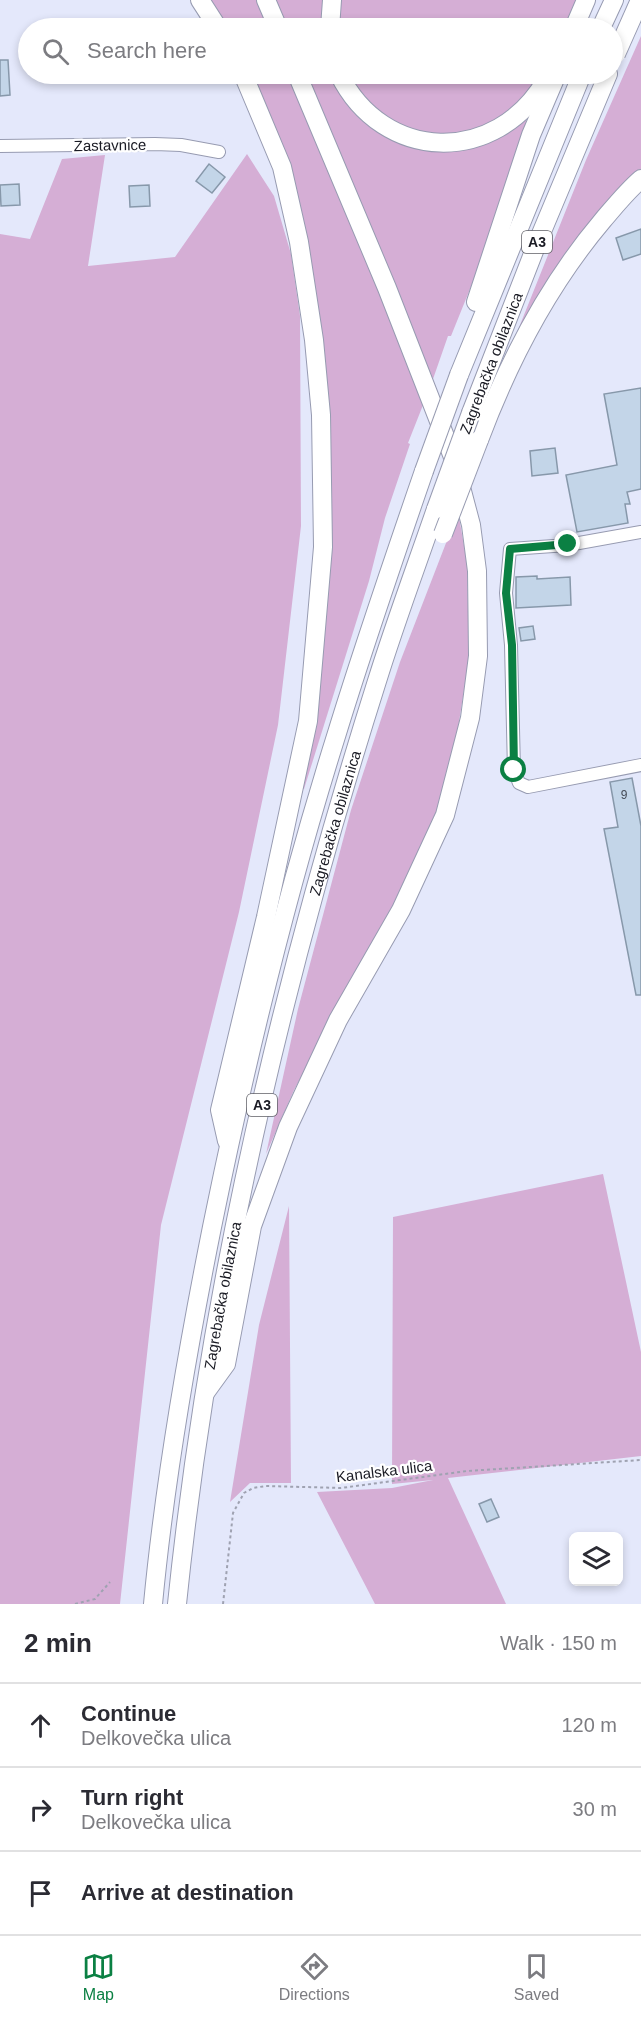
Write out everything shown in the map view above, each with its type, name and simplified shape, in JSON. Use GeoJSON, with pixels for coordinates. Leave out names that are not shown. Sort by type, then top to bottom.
{"type":"FeatureCollection","features":[{"type":"Feature","properties":{"kind":"highway"},"geometry":{"type":"LineString","coordinates":[[200,0],[212,18]]}},
{"type":"Feature","properties":{"kind":"highway"},"geometry":{"type":"LineString","coordinates":[[266,0],[274,18]]}},
{"type":"Feature","properties":{"kind":"highway"},"geometry":{"type":"LineString","coordinates":[[331,18],[332,0]]}},
{"type":"Feature","properties":{"kind":"highway"},"geometry":{"type":"LineString","coordinates":[[578,18],[586,0]]}},
{"type":"Feature","properties":{"kind":"highway"},"geometry":{"type":"LineString","coordinates":[[606,18],[614,0]]}},
{"type":"Feature","properties":{"kind":"highway"},"geometry":{"type":"LineString","coordinates":[[623,39],[640,2],[634,0]]}},
{"type":"Feature","properties":{"kind":"highway"},"geometry":{"type":"LineString","coordinates":[[228,1148],[220,1110],[266,917],[308,721],[323,547],[321,415],[314,340],[299,242],[282,167],[247,84]]}},
{"type":"Feature","properties":{"kind":"highway"},"geometry":{"type":"LineString","coordinates":[[205,1394],[226,1364],[252,1226],[288,1126],[338,1020],[402,910],[445,815],[470,718],[478,656],[477,571],[471,525],[453,457],[387,288],[301,84]]}},
{"type":"Feature","properties":{"kind":"highway"},"geometry":{"type":"LineString","coordinates":[[344,84],[350,95],[380,124],[413,139],[445,143],[483,136],[499,129],[521,115],[543,84]]}},
{"type":"Feature","properties":{"kind":"highway"},"geometry":{"type":"LineString","coordinates":[[459,375],[457,354],[531,135],[553,84]]}},
{"type":"Feature","properties":{"kind":"highway","name":"Zagrebačka obilaznica"},"geometry":{"type":"LineString","coordinates":[[153,1604],[166,1480],[182,1382],[228,1148],[299,862],[337,733],[424,471],[459,375],[578,84]]}},
{"type":"Feature","properties":{"kind":"highway","name":"Zagrebačka obilaznica"},"geometry":{"type":"LineString","coordinates":[[177,1604],[205,1394],[236,1218],[303,936],[377,680],[436,509],[537,241],[604,84]]}},
{"type":"Feature","properties":{"kind":"highway"},"geometry":{"type":"LineString","coordinates":[[418,563],[443,534],[499,387],[549,292],[584,243],[641,179]]}},
{"type":"Feature","properties":{"kind":"street","name":"Zastavnice"},"geometry":{"type":"LineString","coordinates":[[0,146],[155,144],[181,145],[219,152]]}},
{"type":"Feature","properties":{"kind":"street"},"geometry":{"type":"LineString","coordinates":[[641,532],[568,544],[510,549],[506,593],[512,645],[514,770],[519,783],[528,787],[641,765]]}},
{"type":"Feature","properties":{"kind":"path","name":"Kanalska ulica"},"geometry":{"type":"LineString","coordinates":[[223,1604],[233,1513],[244,1493],[253,1488],[266,1486],[340,1488],[467,1471],[641,1460]]}},
{"type":"Feature","properties":{"kind":"path"},"geometry":{"type":"LineString","coordinates":[[75,1604],[95,1599],[110,1582]]}},
{"type":"Feature","properties":{"kind":"shaded area"},"geometry":{"type":"Polygon","coordinates":[[[210,0],[257,0],[265,18],[221,18],[210,0]]]}},
{"type":"Feature","properties":{"kind":"shaded area"},"geometry":{"type":"Polygon","coordinates":[[[274,0],[326,0],[324,18],[282,18],[274,0]]]}},
{"type":"Feature","properties":{"kind":"shaded area"},"geometry":{"type":"Polygon","coordinates":[[[339,0],[577,0],[569,18],[337,18],[339,0]]]}},
{"type":"Feature","properties":{"kind":"shaded area"},"geometry":{"type":"Polygon","coordinates":[[[641,36],[641,169],[632,176],[516,335],[586,160],[620,84],[623,84],[623,77],[641,36]]]}},
{"type":"Feature","properties":{"kind":"shaded area"},"geometry":{"type":"Polygon","coordinates":[[[253,84],[292,84],[425,400],[408,443],[410,444],[385,518],[369,581],[304,789],[302,789],[320,675],[328,586],[326,381],[253,84]]]}},
{"type":"Feature","properties":{"kind":"shaded area"},"geometry":{"type":"Polygon","coordinates":[[[309,84],[336,84],[345,101],[365,123],[388,138],[415,147],[443,150],[471,146],[499,136],[524,119],[527,121],[491,237],[451,336],[448,336],[433,379],[309,84]]]}},
{"type":"Feature","properties":{"kind":"shaded area"},"geometry":{"type":"Polygon","coordinates":[[[354,84],[534,84],[512,110],[475,132],[425,135],[378,114],[354,84]]]}},
{"type":"Feature","properties":{"kind":"shaded area"},"geometry":{"type":"Polygon","coordinates":[[[247,154],[274,196],[291,254],[300,316],[301,526],[278,725],[239,912],[161,1225],[120,1604],[0,1604],[0,234],[30,239],[62,159],[105,155],[88,266],[175,257],[247,154]]]}},
{"type":"Feature","properties":{"kind":"shaded area"},"geometry":{"type":"Polygon","coordinates":[[[458,512],[467,562],[469,658],[454,754],[435,816],[409,877],[294,1090],[266,1154],[298,1009],[351,810],[400,662],[458,512]]]}},
{"type":"Feature","properties":{"kind":"shaded area"},"geometry":{"type":"Polygon","coordinates":[[[603,1174],[641,1352],[641,1456],[448,1478],[506,1604],[375,1604],[317,1492],[392,1488],[433,1480],[392,1484],[393,1217],[603,1174]]]}},
{"type":"Feature","properties":{"kind":"shaded area"},"geometry":{"type":"Polygon","coordinates":[[[289,1206],[291,1483],[250,1483],[230,1502],[259,1325],[289,1206]]]}},
{"type":"Feature","properties":{"kind":"building"},"geometry":{"type":"Polygon","coordinates":[[[0,60],[8,60],[10,95],[0,96],[0,60]]]}},
{"type":"Feature","properties":{"kind":"building"},"geometry":{"type":"Polygon","coordinates":[[[209,164],[225,177],[212,193],[196,181],[209,164]]]}},
{"type":"Feature","properties":{"kind":"building"},"geometry":{"type":"Polygon","coordinates":[[[19,184],[20,205],[1,206],[0,185],[19,184]]]}},
{"type":"Feature","properties":{"kind":"building"},"geometry":{"type":"Polygon","coordinates":[[[149,185],[150,206],[130,207],[129,186],[149,185]]]}},
{"type":"Feature","properties":{"kind":"building"},"geometry":{"type":"Polygon","coordinates":[[[641,229],[641,254],[623,260],[616,238],[641,229]]]}},
{"type":"Feature","properties":{"kind":"building"},"geometry":{"type":"Polygon","coordinates":[[[641,388],[641,489],[627,492],[630,504],[625,504],[628,523],[577,532],[566,475],[617,465],[604,394],[641,388]]]}},
{"type":"Feature","properties":{"kind":"building"},"geometry":{"type":"Polygon","coordinates":[[[555,448],[558,473],[532,476],[530,451],[555,448]]]}},
{"type":"Feature","properties":{"kind":"building"},"geometry":{"type":"Polygon","coordinates":[[[537,576],[537,579],[570,577],[571,605],[516,608],[516,577],[537,576]]]}},
{"type":"Feature","properties":{"kind":"building"},"geometry":{"type":"Polygon","coordinates":[[[533,626],[535,639],[521,641],[519,628],[533,626]]]}},
{"type":"Feature","properties":{"kind":"building"},"geometry":{"type":"Polygon","coordinates":[[[632,778],[641,826],[641,995],[636,995],[604,829],[618,827],[610,782],[632,778]]]}},
{"type":"Feature","properties":{"kind":"building"},"geometry":{"type":"Polygon","coordinates":[[[491,1499],[499,1517],[487,1522],[479,1504],[491,1499]]]}},
{"type":"Feature","properties":{"kind":"route"},"geometry":{"type":"LineString","coordinates":[[514,770],[512,645],[506,593],[510,549],[568,544]]}}]}
